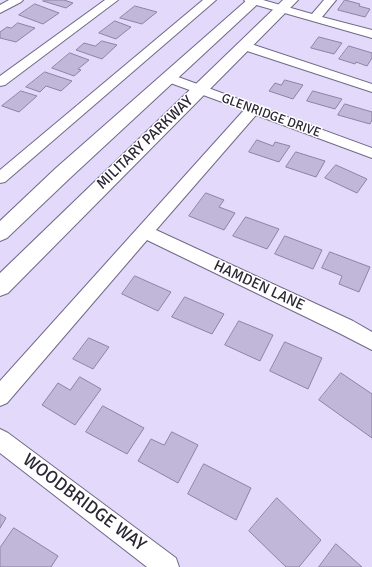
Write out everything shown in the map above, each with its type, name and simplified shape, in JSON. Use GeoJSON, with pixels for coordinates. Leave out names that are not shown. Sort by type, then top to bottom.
{"type":"FeatureCollection","features":[{"type":"Feature","properties":{"kind":"main road","name":"MILITARY PARKWAY"},"geometry":{"type":"LineString","coordinates":[[0,233],[63,173],[170,78],[253,0]]}},
{"type":"Feature","properties":{"kind":"main road","name":"MILITARY PARKWAY"},"geometry":{"type":"LineString","coordinates":[[0,287],[287,4]]}},
{"type":"Feature","properties":{"kind":"street"},"geometry":{"type":"LineString","coordinates":[[0,10],[16,0]]}},
{"type":"Feature","properties":{"kind":"street"},"geometry":{"type":"LineString","coordinates":[[0,82],[112,0]]}},
{"type":"Feature","properties":{"kind":"street"},"geometry":{"type":"LineString","coordinates":[[0,178],[210,0]]}},
{"type":"Feature","properties":{"kind":"street"},"geometry":{"type":"LineString","coordinates":[[253,0],[287,4],[315,18],[372,34]]}},
{"type":"Feature","properties":{"kind":"street"},"geometry":{"type":"LineString","coordinates":[[315,18],[330,0]]}},
{"type":"Feature","properties":{"kind":"street"},"geometry":{"type":"LineString","coordinates":[[245,46],[372,88]]}},
{"type":"Feature","properties":{"kind":"street","name":"GLENRIDGE DRIVE"},"geometry":{"type":"LineString","coordinates":[[170,78],[372,153]]}},
{"type":"Feature","properties":{"kind":"street"},"geometry":{"type":"LineString","coordinates":[[0,396],[253,109]]}},
{"type":"Feature","properties":{"kind":"street","name":"HAMDEN LANE"},"geometry":{"type":"LineString","coordinates":[[145,232],[346,327],[372,342]]}},
{"type":"Feature","properties":{"kind":"street","name":"WOODBRIDGE WAY"},"geometry":{"type":"LineString","coordinates":[[0,440],[168,567]]}},
{"type":"Feature","properties":{"kind":"building"},"geometry":{"type":"Polygon","coordinates":[[[64,0],[73,3],[66,8],[43,1],[64,0]]]}},
{"type":"Feature","properties":{"kind":"building"},"geometry":{"type":"Polygon","coordinates":[[[345,0],[360,4],[359,6],[370,9],[365,17],[338,10],[345,0]]]}},
{"type":"Feature","properties":{"kind":"building"},"geometry":{"type":"Polygon","coordinates":[[[35,4],[59,13],[43,24],[19,15],[35,4]]]}},
{"type":"Feature","properties":{"kind":"building"},"geometry":{"type":"Polygon","coordinates":[[[135,6],[157,12],[142,24],[120,18],[135,6]]]}},
{"type":"Feature","properties":{"kind":"building"},"geometry":{"type":"Polygon","coordinates":[[[115,21],[131,27],[116,39],[99,33],[115,21]]]}},
{"type":"Feature","properties":{"kind":"building"},"geometry":{"type":"Polygon","coordinates":[[[18,23],[35,28],[16,42],[0,38],[0,32],[7,27],[11,28],[18,23]]]}},
{"type":"Feature","properties":{"kind":"building"},"geometry":{"type":"Polygon","coordinates":[[[319,37],[342,43],[334,54],[311,48],[319,37]]]}},
{"type":"Feature","properties":{"kind":"building"},"geometry":{"type":"Polygon","coordinates":[[[102,41],[117,45],[102,59],[76,50],[84,43],[95,46],[102,41]]]}},
{"type":"Feature","properties":{"kind":"building"},"geometry":{"type":"Polygon","coordinates":[[[349,46],[372,53],[372,58],[367,66],[356,62],[355,64],[339,59],[349,46]]]}},
{"type":"Feature","properties":{"kind":"building"},"geometry":{"type":"Polygon","coordinates":[[[70,53],[89,60],[78,69],[81,70],[74,76],[52,68],[70,53]]]}},
{"type":"Feature","properties":{"kind":"building"},"geometry":{"type":"Polygon","coordinates":[[[45,72],[72,81],[61,91],[46,86],[40,92],[26,87],[45,72]]]}},
{"type":"Feature","properties":{"kind":"building"},"geometry":{"type":"Polygon","coordinates":[[[285,80],[303,85],[293,99],[269,91],[275,83],[281,85],[285,80]]]}},
{"type":"Feature","properties":{"kind":"building"},"geometry":{"type":"Polygon","coordinates":[[[21,91],[37,96],[19,112],[2,106],[21,91]]]}},
{"type":"Feature","properties":{"kind":"building"},"geometry":{"type":"Polygon","coordinates":[[[313,91],[342,99],[335,109],[307,101],[313,91]]]}},
{"type":"Feature","properties":{"kind":"building"},"geometry":{"type":"Polygon","coordinates":[[[345,104],[372,112],[372,120],[370,124],[338,115],[345,104]]]}},
{"type":"Feature","properties":{"kind":"building"},"geometry":{"type":"Polygon","coordinates":[[[257,140],[273,146],[275,142],[290,146],[279,162],[249,152],[257,140]]]}},
{"type":"Feature","properties":{"kind":"building"},"geometry":{"type":"Polygon","coordinates":[[[296,152],[325,161],[316,177],[286,167],[296,152]]]}},
{"type":"Feature","properties":{"kind":"building"},"geometry":{"type":"Polygon","coordinates":[[[336,165],[367,179],[357,193],[325,178],[336,165]]]}},
{"type":"Feature","properties":{"kind":"building"},"geometry":{"type":"Polygon","coordinates":[[[206,193],[224,200],[219,207],[235,213],[224,230],[189,216],[206,193]]]}},
{"type":"Feature","properties":{"kind":"building"},"geometry":{"type":"Polygon","coordinates":[[[246,217],[279,229],[267,249],[233,236],[246,217]]]}},
{"type":"Feature","properties":{"kind":"building"},"geometry":{"type":"Polygon","coordinates":[[[285,236],[322,250],[313,269],[275,254],[285,236]]]}},
{"type":"Feature","properties":{"kind":"building"},"geometry":{"type":"Polygon","coordinates":[[[330,252],[370,267],[359,292],[339,284],[342,276],[322,268],[330,252]]]}},
{"type":"Feature","properties":{"kind":"building"},"geometry":{"type":"Polygon","coordinates":[[[135,276],[171,292],[158,311],[122,294],[135,276]]]}},
{"type":"Feature","properties":{"kind":"building"},"geometry":{"type":"Polygon","coordinates":[[[185,297],[224,314],[212,334],[172,317],[185,297]]]}},
{"type":"Feature","properties":{"kind":"building"},"geometry":{"type":"Polygon","coordinates":[[[239,321],[273,335],[260,361],[225,345],[239,321]]]}},
{"type":"Feature","properties":{"kind":"building"},"geometry":{"type":"Polygon","coordinates":[[[89,338],[109,347],[93,369],[73,359],[89,338]]]}},
{"type":"Feature","properties":{"kind":"building"},"geometry":{"type":"Polygon","coordinates":[[[285,342],[322,358],[308,389],[270,371],[285,342]]]}},
{"type":"Feature","properties":{"kind":"building"},"geometry":{"type":"Polygon","coordinates":[[[341,373],[372,394],[372,438],[319,400],[341,373]]]}},
{"type":"Feature","properties":{"kind":"building"},"geometry":{"type":"Polygon","coordinates":[[[80,377],[101,389],[75,425],[42,405],[58,383],[70,390],[80,377]]]}},
{"type":"Feature","properties":{"kind":"building"},"geometry":{"type":"Polygon","coordinates":[[[103,406],[144,428],[127,454],[86,432],[103,406]]]}},
{"type":"Feature","properties":{"kind":"building"},"geometry":{"type":"Polygon","coordinates":[[[172,432],[198,445],[178,483],[138,461],[151,439],[164,445],[172,432]]]}},
{"type":"Feature","properties":{"kind":"building"},"geometry":{"type":"Polygon","coordinates":[[[204,464],[251,488],[236,520],[188,494],[204,464]]]}},
{"type":"Feature","properties":{"kind":"building"},"geometry":{"type":"Polygon","coordinates":[[[277,498],[321,540],[299,567],[286,567],[249,531],[277,498]]]}},
{"type":"Feature","properties":{"kind":"building"},"geometry":{"type":"Polygon","coordinates":[[[0,514],[6,518],[0,528],[0,514]]]}},
{"type":"Feature","properties":{"kind":"building"},"geometry":{"type":"Polygon","coordinates":[[[14,528],[58,556],[51,567],[0,567],[0,548],[14,528]]]}},
{"type":"Feature","properties":{"kind":"building"},"geometry":{"type":"Polygon","coordinates":[[[336,544],[362,567],[319,567],[336,544]]]}}]}
